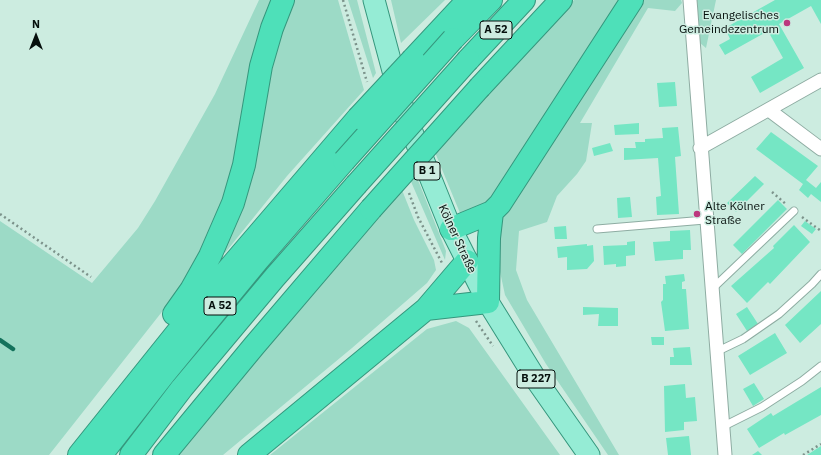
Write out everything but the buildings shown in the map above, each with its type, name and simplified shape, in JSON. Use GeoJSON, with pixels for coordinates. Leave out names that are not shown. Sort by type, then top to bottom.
{"type":"FeatureCollection","features":[{"type":"Feature","properties":{"kind":"highway"},"geometry":{"type":"LineString","coordinates":[[128,391],[152,342],[182,304],[201,274],[226,220],[244,165],[262,60],[283,0]]}},
{"type":"Feature","properties":{"kind":"highway"},"geometry":{"type":"LineString","coordinates":[[79,455],[128,391],[220,279],[358,118],[468,0]]}},
{"type":"Feature","properties":{"kind":"highway","name":"A 52"},"geometry":{"type":"LineString","coordinates":[[101,455],[165,373],[258,260],[453,39],[491,0]]}},
{"type":"Feature","properties":{"kind":"highway","name":"A 52"},"geometry":{"type":"LineString","coordinates":[[131,455],[182,388],[275,277],[468,60],[524,0]]}},
{"type":"Feature","properties":{"kind":"highway"},"geometry":{"type":"LineString","coordinates":[[164,455],[254,346],[371,209],[480,87],[561,0]]}},
{"type":"Feature","properties":{"kind":"highway"},"geometry":{"type":"LineString","coordinates":[[451,229],[492,212],[500,204],[632,0]]}},
{"type":"Feature","properties":{"kind":"highway"},"geometry":{"type":"LineString","coordinates":[[426,309],[488,302],[489,238],[492,212]]}},
{"type":"Feature","properties":{"kind":"highway"},"geometry":{"type":"LineString","coordinates":[[249,455],[426,309],[467,261]]}},
{"type":"Feature","properties":{"kind":"main road","name":"Kölner Straße"},"geometry":{"type":"LineString","coordinates":[[374,0],[404,112],[451,229],[488,302],[537,381],[589,455]]}},
{"type":"Feature","properties":{"kind":"street"},"geometry":{"type":"LineString","coordinates":[[690,0],[705,220],[725,455]]}},
{"type":"Feature","properties":{"kind":"street"},"geometry":{"type":"LineString","coordinates":[[700,148],[821,80]]}},
{"type":"Feature","properties":{"kind":"street"},"geometry":{"type":"LineString","coordinates":[[769,110],[821,149]]}},
{"type":"Feature","properties":{"kind":"lane"},"geometry":{"type":"LineString","coordinates":[[711,290],[794,211]]}},
{"type":"Feature","properties":{"kind":"lane"},"geometry":{"type":"LineString","coordinates":[[597,229],[705,220]]}},
{"type":"Feature","properties":{"kind":"lane"},"geometry":{"type":"LineString","coordinates":[[716,352],[742,340],[779,314],[821,274]]}},
{"type":"Feature","properties":{"kind":"lane"},"geometry":{"type":"LineString","coordinates":[[722,427],[762,407],[802,381],[821,366]]}},
{"type":"Feature","properties":{"kind":"path"},"geometry":{"type":"LineString","coordinates":[[0,214],[91,277]]}},
{"type":"Feature","properties":{"kind":"path"},"geometry":{"type":"LineString","coordinates":[[803,455],[821,444]]}},
{"type":"Feature","properties":{"kind":"green space"},"geometry":{"type":"Polygon","coordinates":[[[259,0],[273,0],[237,157],[214,226],[176,294],[49,455],[0,455],[0,221],[92,283],[138,228],[155,201],[215,94],[259,0]]]}},
{"type":"Feature","properties":{"kind":"green space"},"geometry":{"type":"Polygon","coordinates":[[[294,0],[338,0],[364,90],[287,176],[225,253],[223,250],[280,28],[294,0]]]}},
{"type":"Feature","properties":{"kind":"green space"},"geometry":{"type":"Polygon","coordinates":[[[348,0],[357,0],[376,73],[373,78],[348,0]]]}},
{"type":"Feature","properties":{"kind":"green space"},"geometry":{"type":"Polygon","coordinates":[[[391,0],[445,0],[401,43],[391,0]]]}},
{"type":"Feature","properties":{"kind":"green space"},"geometry":{"type":"Polygon","coordinates":[[[574,0],[624,0],[491,200],[469,213],[460,213],[434,150],[574,0]]]}},
{"type":"Feature","properties":{"kind":"green space"},"geometry":{"type":"Polygon","coordinates":[[[642,0],[681,0],[682,3],[675,11],[648,8],[580,123],[592,123],[586,161],[577,174],[557,196],[547,222],[519,231],[516,270],[527,300],[619,455],[608,455],[546,364],[505,295],[496,253],[502,219],[516,192],[642,0]]]}},
{"type":"Feature","properties":{"kind":"green space"},"geometry":{"type":"Polygon","coordinates":[[[697,0],[716,0],[706,48],[700,43],[697,0]]]}},
{"type":"Feature","properties":{"kind":"green space"},"geometry":{"type":"Polygon","coordinates":[[[414,170],[446,251],[445,260],[409,177],[414,170]]]}},
{"type":"Feature","properties":{"kind":"green space"},"geometry":{"type":"Polygon","coordinates":[[[400,185],[414,220],[434,260],[436,270],[427,283],[352,348],[223,455],[174,455],[400,185]]]}},
{"type":"Feature","properties":{"kind":"green space"},"geometry":{"type":"Polygon","coordinates":[[[456,321],[469,328],[560,455],[270,455],[427,329],[456,321]]]}},
{"type":"Feature","properties":{"kind":"waterway"},"geometry":{"type":"LineString","coordinates":[[0,340],[13,349]]}},
{"type":"Feature","properties":{"kind":"place","name":"Evangelisches Gemeindezentrum"},"geometry":{"type":"Point","coordinates":[787,23]}},
{"type":"Feature","properties":{"kind":"place","name":"Alte Kölner Straße"},"geometry":{"type":"Point","coordinates":[697,214]}}]}
